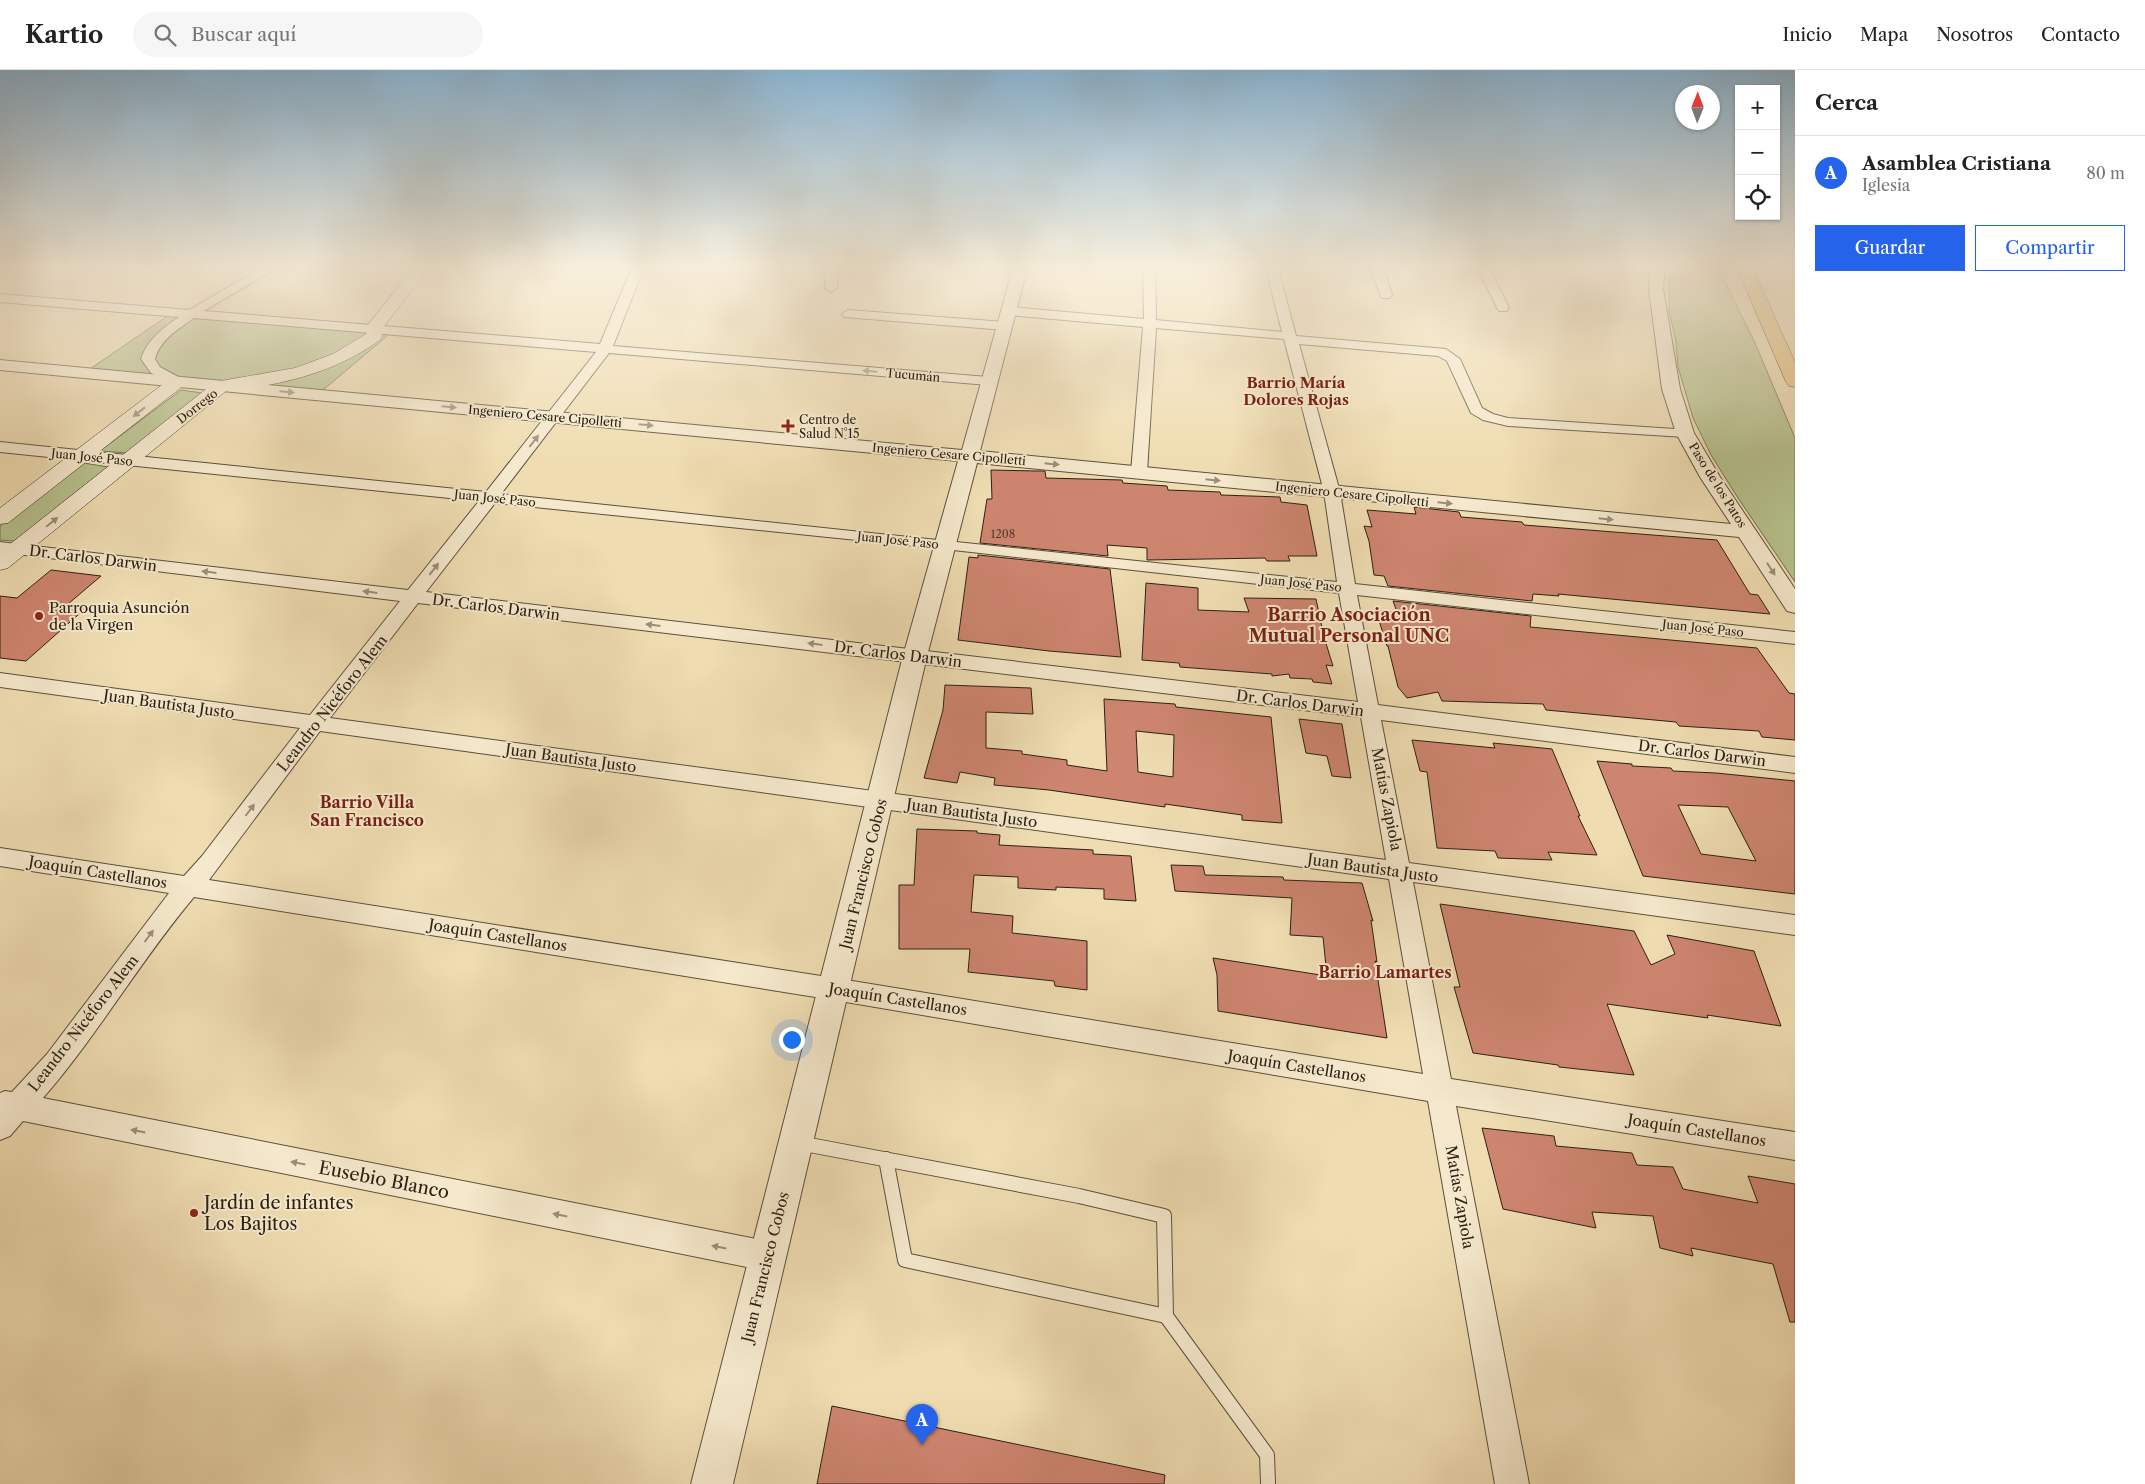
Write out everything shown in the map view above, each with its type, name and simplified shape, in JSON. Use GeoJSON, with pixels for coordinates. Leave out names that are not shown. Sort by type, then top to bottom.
{"type":"FeatureCollection","features":[{"type":"Feature","properties":{"kind":"highway"},"geometry":{"type":"LineString","coordinates":[[1773,331],[1795,382]]}},
{"type":"Feature","properties":{"kind":"main road","name":"Dorrego"},"geometry":{"type":"LineString","coordinates":[[0,563],[9,548],[128,461],[221,386],[282,378],[323,366],[364,344],[374,336],[374,331]]}},
{"type":"Feature","properties":{"kind":"main road"},"geometry":{"type":"LineString","coordinates":[[0,518],[177,382]]}},
{"type":"Feature","properties":{"kind":"street"},"geometry":{"type":"LineString","coordinates":[[166,331],[156,340],[149,350],[147,358],[157,371],[177,382]]}},
{"type":"Feature","properties":{"kind":"street","name":"Tucumán"},"geometry":{"type":"LineString","coordinates":[[397,331],[988,381]]}},
{"type":"Feature","properties":{"kind":"street","name":"Leandro Nicéforo Alem"},"geometry":{"type":"LineString","coordinates":[[5,1112],[56,1063],[164,916],[210,863],[605,349],[612,331]]}},
{"type":"Feature","properties":{"kind":"street","name":"Juan Francisco Cobos"},"geometry":{"type":"LineString","coordinates":[[712,1484],[881,801],[915,656],[988,381],[1003,331]]}},
{"type":"Feature","properties":{"kind":"street"},"geometry":{"type":"LineString","coordinates":[[1139,472],[1149,331]]}},
{"type":"Feature","properties":{"kind":"street"},"geometry":{"type":"LineString","coordinates":[[1220,331],[1441,352],[1452,359],[1476,410],[1495,419],[1508,422],[1685,432]]}},
{"type":"Feature","properties":{"kind":"street","name":"Matías Zapiola"},"geometry":{"type":"LineString","coordinates":[[1288,331],[1332,492],[1347,588],[1512,1484]]}},
{"type":"Feature","properties":{"kind":"street","name":"Paso de los Patos"},"geometry":{"type":"LineString","coordinates":[[1662,331],[1671,388],[1685,432],[1710,477],[1795,606]]}},
{"type":"Feature","properties":{"kind":"street","name":"Ingeniero Cesare Cipolletti"},"geometry":{"type":"LineString","coordinates":[[0,365],[1139,472],[1748,532]]}},
{"type":"Feature","properties":{"kind":"street","name":"Juan José Paso"},"geometry":{"type":"LineString","coordinates":[[0,447],[944,544],[1795,638]]}},
{"type":"Feature","properties":{"kind":"street","name":"Dr. Carlos Darwin"},"geometry":{"type":"LineString","coordinates":[[9,548],[1370,711],[1795,765]]}},
{"type":"Feature","properties":{"kind":"street","name":"Juan Bautista Justo"},"geometry":{"type":"LineString","coordinates":[[0,680],[1795,925]]}},
{"type":"Feature","properties":{"kind":"street","name":"Joaquín Castellanos"},"geometry":{"type":"LineString","coordinates":[[0,857],[834,989],[1440,1090],[1795,1146]]}},
{"type":"Feature","properties":{"kind":"street","name":"Eusebio Blanco"},"geometry":{"type":"LineString","coordinates":[[5,1112],[767,1256]]}},
{"type":"Feature","properties":{"kind":"lane"},"geometry":{"type":"LineString","coordinates":[[796,1143],[1079,1196],[1164,1216],[1166,1316],[1267,1455],[1268,1484]]}},
{"type":"Feature","properties":{"kind":"lane"},"geometry":{"type":"LineString","coordinates":[[886,1159],[905,1260],[1166,1316]]}},
{"type":"Feature","properties":{"kind":"green space"},"geometry":{"type":"Polygon","coordinates":[[[146,331],[393,331],[317,395],[84,373],[146,331]]]}},
{"type":"Feature","properties":{"kind":"green space"},"geometry":{"type":"Polygon","coordinates":[[[1674,331],[1749,331],[1795,438],[1795,582],[1711,455],[1693,418],[1678,367],[1674,331]]]}},
{"type":"Feature","properties":{"kind":"green space"},"geometry":{"type":"Polygon","coordinates":[[[181,390],[202,393],[128,453],[100,451],[181,390]]]}},
{"type":"Feature","properties":{"kind":"green space"},"geometry":{"type":"Polygon","coordinates":[[[84,463],[108,467],[14,541],[0,540],[0,526],[84,463]]]}},
{"type":"Feature","properties":{"kind":"building"},"geometry":{"type":"Polygon","coordinates":[[[991,470],[1045,471],[1046,478],[1122,480],[1123,483],[1167,486],[1168,490],[1220,492],[1221,495],[1280,497],[1281,502],[1307,505],[1317,556],[1288,556],[1290,561],[1267,561],[1265,558],[1147,560],[1147,548],[1107,545],[1108,556],[980,543],[987,499],[992,499],[991,470]]]}},
{"type":"Feature","properties":{"kind":"building"},"geometry":{"type":"Polygon","coordinates":[[[1414,507],[1459,512],[1461,517],[1522,522],[1524,525],[1717,540],[1750,594],[1758,595],[1770,614],[1558,594],[1559,596],[1533,594],[1532,601],[1388,586],[1384,576],[1374,575],[1369,541],[1364,526],[1372,527],[1367,510],[1416,514],[1414,507]]]}},
{"type":"Feature","properties":{"kind":"building"},"geometry":{"type":"Polygon","coordinates":[[[978,555],[1110,569],[1121,657],[1049,651],[958,640],[969,557],[978,558],[978,555]]]}},
{"type":"Feature","properties":{"kind":"building"},"geometry":{"type":"Polygon","coordinates":[[[51,570],[101,576],[68,604],[87,607],[26,661],[0,658],[0,596],[17,598],[51,570]]]}},
{"type":"Feature","properties":{"kind":"building"},"geometry":{"type":"Polygon","coordinates":[[[1146,583],[1198,588],[1198,610],[1249,612],[1244,598],[1316,599],[1324,637],[1333,666],[1326,665],[1332,684],[1313,682],[1312,679],[1290,678],[1289,674],[1272,676],[1272,674],[1180,667],[1179,663],[1142,660],[1146,583]]]}},
{"type":"Feature","properties":{"kind":"building"},"geometry":{"type":"Polygon","coordinates":[[[1393,601],[1531,616],[1530,627],[1757,648],[1789,693],[1795,694],[1795,740],[1762,737],[1759,731],[1679,726],[1676,722],[1546,710],[1543,704],[1442,701],[1438,692],[1407,698],[1398,687],[1388,646],[1376,611],[1397,612],[1393,601]]]}},
{"type":"Feature","properties":{"kind":"building"},"geometry":{"type":"Polygon","coordinates":[[[945,685],[1031,688],[1033,714],[986,712],[986,748],[1022,751],[1022,754],[1067,760],[1067,765],[1107,771],[1104,699],[1175,704],[1176,707],[1271,717],[1282,823],[1242,820],[1242,815],[1165,804],[1165,807],[1049,790],[994,785],[995,778],[960,772],[957,783],[924,778],[943,710],[945,685]],[[1136,731],[1138,772],[1173,777],[1174,735],[1136,731]]]}},
{"type":"Feature","properties":{"kind":"building"},"geometry":{"type":"Polygon","coordinates":[[[1299,719],[1342,724],[1351,778],[1332,776],[1327,756],[1306,753],[1299,719]]]}},
{"type":"Feature","properties":{"kind":"building"},"geometry":{"type":"Polygon","coordinates":[[[1412,740],[1495,748],[1493,743],[1552,749],[1580,816],[1578,816],[1597,855],[1548,852],[1552,860],[1498,858],[1495,851],[1437,848],[1427,772],[1420,771],[1412,740]]]}},
{"type":"Feature","properties":{"kind":"building"},"geometry":{"type":"Polygon","coordinates":[[[1597,761],[1632,764],[1632,766],[1671,768],[1673,771],[1716,773],[1795,781],[1795,894],[1643,876],[1597,761]],[[1678,805],[1701,854],[1756,861],[1728,807],[1678,805]]]}},
{"type":"Feature","properties":{"kind":"building"},"geometry":{"type":"Polygon","coordinates":[[[917,829],[977,831],[977,833],[1000,835],[999,845],[1093,850],[1093,854],[1131,856],[1136,901],[1104,899],[1104,889],[1056,887],[1056,890],[1018,888],[1018,877],[974,875],[971,912],[1013,916],[1012,933],[1087,941],[1087,990],[1055,986],[1054,981],[968,972],[970,949],[899,949],[899,885],[914,885],[917,829]]]}},
{"type":"Feature","properties":{"kind":"building"},"geometry":{"type":"Polygon","coordinates":[[[1171,865],[1203,866],[1205,875],[1283,877],[1284,880],[1362,883],[1373,921],[1371,920],[1377,962],[1375,961],[1387,1038],[1218,1011],[1217,975],[1213,958],[1327,976],[1323,937],[1290,935],[1292,898],[1175,891],[1171,865]]]}},
{"type":"Feature","properties":{"kind":"building"},"geometry":{"type":"Polygon","coordinates":[[[1440,904],[1634,931],[1651,965],[1675,954],[1667,935],[1754,951],[1781,1026],[1707,1015],[1708,1018],[1607,1004],[1634,1075],[1559,1067],[1558,1065],[1473,1053],[1454,987],[1460,987],[1440,904]]]}},
{"type":"Feature","properties":{"kind":"building"},"geometry":{"type":"Polygon","coordinates":[[[1482,1128],[1554,1136],[1556,1146],[1632,1153],[1637,1165],[1673,1167],[1683,1189],[1758,1203],[1748,1176],[1795,1184],[1795,1322],[1790,1322],[1773,1264],[1691,1248],[1693,1256],[1660,1248],[1653,1216],[1592,1212],[1596,1228],[1503,1209],[1482,1128]]]}},
{"type":"Feature","properties":{"kind":"building"},"geometry":{"type":"Polygon","coordinates":[[[832,1406],[1165,1475],[1164,1484],[817,1484],[832,1406]]]}},
{"type":"Feature","properties":{"kind":"place","name":"Centro de Salud N°15"},"geometry":{"type":"Point","coordinates":[788,426]}},
{"type":"Feature","properties":{"kind":"place","name":"Parroquia Asunción de la Virgen"},"geometry":{"type":"Point","coordinates":[39,616]}},
{"type":"Feature","properties":{"kind":"place","name":"Jardín de infantes Los Bajitos"},"geometry":{"type":"Point","coordinates":[194,1213]}},
{"type":"Feature","properties":{"kind":"place","name":"Asamblea Cristiana"},"geometry":{"type":"Point","coordinates":[922,1445]}},
{"type":"Feature","properties":{"kind":"district","name":"Barrio María Dolores Rojas"},"geometry":{"type":"Point","coordinates":[1296,390]}},
{"type":"Feature","properties":{"kind":"district","name":"Barrio Asociación Mutual Personal UNC"},"geometry":{"type":"Point","coordinates":[1349,625]}},
{"type":"Feature","properties":{"kind":"district","name":"Barrio Villa San Francisco"},"geometry":{"type":"Point","coordinates":[367,811]}},
{"type":"Feature","properties":{"kind":"district","name":"Barrio Lamartes"},"geometry":{"type":"Point","coordinates":[1385,972]}}]}
